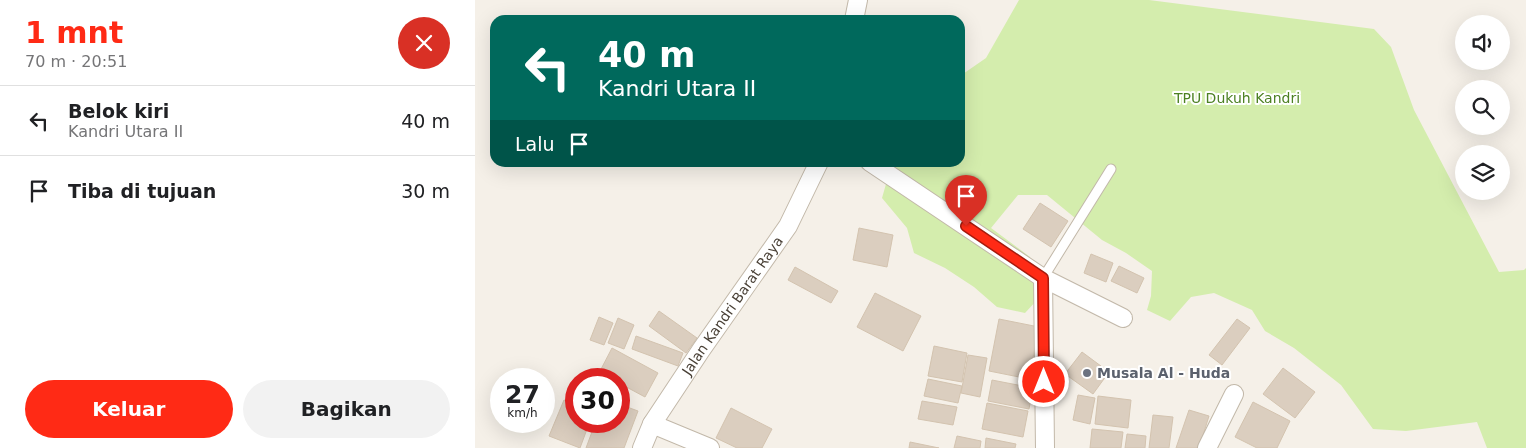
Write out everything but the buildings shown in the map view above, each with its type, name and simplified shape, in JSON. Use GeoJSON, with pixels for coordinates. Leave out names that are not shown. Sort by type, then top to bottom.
{"type":"FeatureCollection","features":[{"type":"Feature","properties":{"kind":"street"},"geometry":{"type":"LineString","coordinates":[[855,15],[857,0]]}},
{"type":"Feature","properties":{"kind":"street","name":"Jalan Kandri Barat Raya"},"geometry":{"type":"LineString","coordinates":[[642,448],[652,424],[701,350],[788,226],[817,167]]}},
{"type":"Feature","properties":{"kind":"street"},"geometry":{"type":"LineString","coordinates":[[877,167],[1043,283],[1123,318]]}},
{"type":"Feature","properties":{"kind":"street"},"geometry":{"type":"LineString","coordinates":[[1043,283],[1045,448]]}},
{"type":"Feature","properties":{"kind":"street"},"geometry":{"type":"LineString","coordinates":[[1207,448],[1235,394]]}},
{"type":"Feature","properties":{"kind":"street"},"geometry":{"type":"LineString","coordinates":[[652,424],[709,448]]}},
{"type":"Feature","properties":{"kind":"lane"},"geometry":{"type":"LineString","coordinates":[[1043,283],[1111,169]]}},
{"type":"Feature","properties":{"kind":"green space","name":"TPU Dukuh Kandri"},"geometry":{"type":"Polygon","coordinates":[[[1019,0],[1149,0],[1374,29],[1391,47],[1414,110],[1455,188],[1455,200],[1461,200],[1499,272],[1524,270],[1526,268],[1526,448],[1487,448],[1477,422],[1406,431],[1373,429],[1341,385],[1294,348],[1265,331],[1252,310],[1214,293],[1191,297],[1170,321],[1147,310],[1151,296],[1152,271],[1126,253],[1102,240],[1047,195],[1018,195],[991,228],[1030,257],[1038,299],[1025,313],[997,307],[974,287],[945,268],[914,253],[907,228],[882,198],[891,167],[965,167],[965,73],[986,58],[1019,0]]]}},
{"type":"Feature","properties":{"kind":"place","name":"Musala Al - Huda"},"geometry":{"type":"Point","coordinates":[1087,373]}},
{"type":"Feature","properties":{"kind":"route"},"geometry":{"type":"LineString","coordinates":[[966,226],[1043,278],[1044,382]]}}]}
